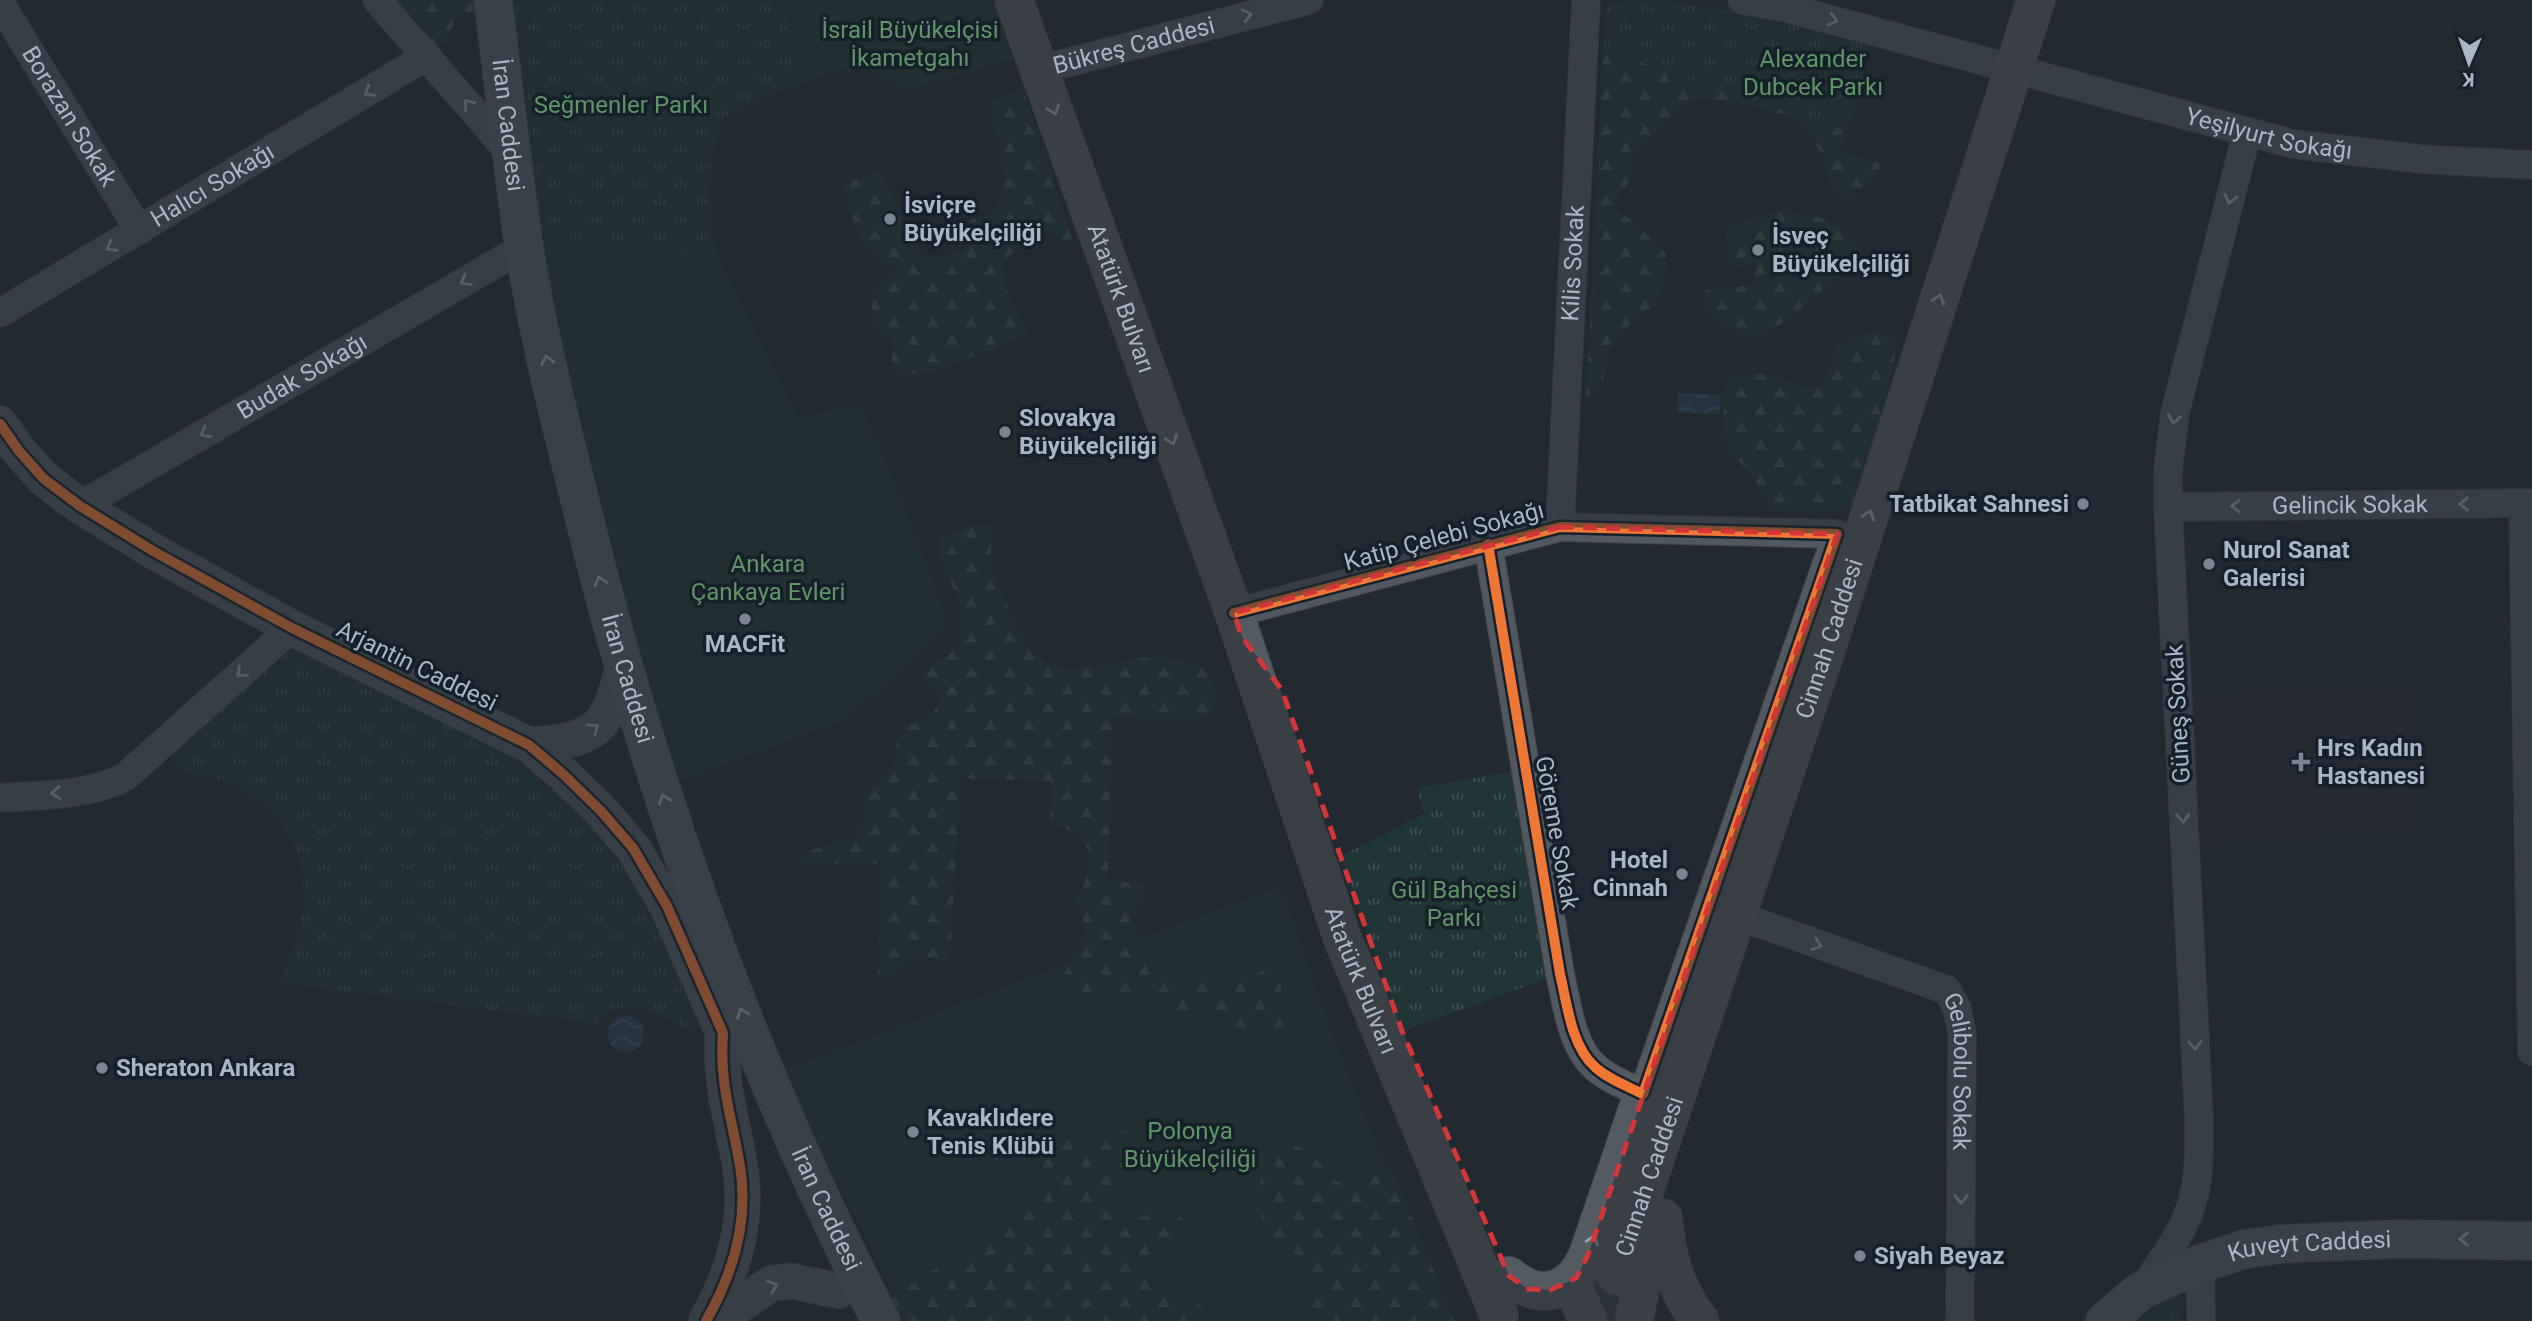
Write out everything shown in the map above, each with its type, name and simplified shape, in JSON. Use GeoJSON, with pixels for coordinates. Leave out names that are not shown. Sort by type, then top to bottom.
{"type":"FeatureCollection","features":[{"type":"Feature","properties":{"kind":"main road","name":"İran Caddesi"},"geometry":{"type":"LineString","coordinates":[[493,0],[524,247],[595,565],[624,666],[665,802],[769,1082],[881,1321]]}},
{"type":"Feature","properties":{"kind":"main road","name":"Atatürk Bulvarı"},"geometry":{"type":"LineString","coordinates":[[1014,0],[1238,625],[1342,937],[1512,1318]]}},
{"type":"Feature","properties":{"kind":"main road","name":"Cinnah Caddesi"},"geometry":{"type":"LineString","coordinates":[[1616,1276],[1826,650],[2036,0]]}},
{"type":"Feature","properties":{"kind":"main road","name":"Atatürk Bulvarı"},"geometry":{"type":"LineString","coordinates":[[1238,625],[1282,690],[1363,927],[1402,1031],[1509,1276],[1512,1318]]}},
{"type":"Feature","properties":{"kind":"main road","name":"Cinnah Caddesi"},"geometry":{"type":"LineString","coordinates":[[1634,1321],[1643,1273],[1661,1206],[1829,695],[1831,669],[1826,650]]}},
{"type":"Feature","properties":{"kind":"main road","name":"İran Caddesi"},"geometry":{"type":"LineString","coordinates":[[723,1033],[846,1306]]}},
{"type":"Feature","properties":{"kind":"main road"},"geometry":{"type":"LineString","coordinates":[[1509,1276],[1520,1286],[1538,1291],[1560,1288],[1582,1269],[1643,1094]]}},
{"type":"Feature","properties":{"kind":"main road"},"geometry":{"type":"LineString","coordinates":[[1661,1206],[1671,1270],[1684,1299],[1700,1321]]}},
{"type":"Feature","properties":{"kind":"main road","name":"Kuveyt Caddesi"},"geometry":{"type":"LineString","coordinates":[[2105,1321],[2142,1290],[2200,1264],[2245,1249],[2280,1244],[2400,1239],[2532,1241]]}},
{"type":"Feature","properties":{"kind":"main road"},"geometry":{"type":"LineString","coordinates":[[1571,1281],[1588,1321]]}},
{"type":"Feature","properties":{"kind":"street"},"geometry":{"type":"LineString","coordinates":[[377,0],[512,155]]}},
{"type":"Feature","properties":{"kind":"street","name":"Bükreş Caddesi"},"geometry":{"type":"LineString","coordinates":[[1039,70],[1309,0]]}},
{"type":"Feature","properties":{"kind":"street","name":"Kilis Sokak"},"geometry":{"type":"LineString","coordinates":[[1560,527],[1586,0]]}},
{"type":"Feature","properties":{"kind":"street"},"geometry":{"type":"LineString","coordinates":[[1742,0],[1787,8],[2014,69]]}},
{"type":"Feature","properties":{"kind":"street","name":"Borazan Sokak"},"geometry":{"type":"LineString","coordinates":[[0,3],[139,230]]}},
{"type":"Feature","properties":{"kind":"street","name":"Halıcı Sokağı"},"geometry":{"type":"LineString","coordinates":[[0,313],[427,56]]}},
{"type":"Feature","properties":{"kind":"street","name":"Yeşilyurt Sokağı"},"geometry":{"type":"LineString","coordinates":[[2014,69],[2293,144],[2384,155],[2532,165]]}},
{"type":"Feature","properties":{"kind":"street","name":"Güneş Sokak"},"geometry":{"type":"LineString","coordinates":[[2142,1290],[2179,1233],[2189,1211],[2199,1161],[2168,507],[2169,454],[2175,413],[2247,133]]}},
{"type":"Feature","properties":{"kind":"street","name":"Budak Sokağı"},"geometry":{"type":"LineString","coordinates":[[80,506],[524,247]]}},
{"type":"Feature","properties":{"kind":"street","name":"Arjantin Caddesi"},"geometry":{"type":"LineString","coordinates":[[0,424],[44,479],[80,506],[153,551],[292,628],[529,745],[601,811],[633,848],[667,906],[723,1033]]}},
{"type":"Feature","properties":{"kind":"street"},"geometry":{"type":"LineString","coordinates":[[2528,503],[2532,1051]]}},
{"type":"Feature","properties":{"kind":"street","name":"Gelincik Sokak"},"geometry":{"type":"LineString","coordinates":[[2168,507],[2528,503]]}},
{"type":"Feature","properties":{"kind":"street","name":"Katip Çelebi Sokağı"},"geometry":{"type":"LineString","coordinates":[[1238,625],[1488,544],[1560,527],[1837,534],[1643,1094]]}},
{"type":"Feature","properties":{"kind":"street","name":"Göreme Sokak"},"geometry":{"type":"LineString","coordinates":[[1488,544],[1560,974],[1576,1038],[1584,1055],[1594,1067],[1643,1094]]}},
{"type":"Feature","properties":{"kind":"street"},"geometry":{"type":"LineString","coordinates":[[0,798],[71,792],[110,785],[125,777],[292,628]]}},
{"type":"Feature","properties":{"kind":"street"},"geometry":{"type":"LineString","coordinates":[[529,745],[569,740],[596,729],[611,710],[624,666]]}},
{"type":"Feature","properties":{"kind":"street","name":"Gelibolu Sokak"},"geometry":{"type":"LineString","coordinates":[[1753,921],[1947,990],[1957,1009],[1962,1033],[1960,1321]]}},
{"type":"Feature","properties":{"kind":"street"},"geometry":{"type":"LineString","coordinates":[[706,1321],[717,1302],[736,1254],[742,1207],[740,1168],[723,1090],[723,1033]]}},
{"type":"Feature","properties":{"kind":"street"},"geometry":{"type":"LineString","coordinates":[[2200,1264],[2201,1321]]}},
{"type":"Feature","properties":{"kind":"street"},"geometry":{"type":"LineString","coordinates":[[716,1321],[772,1283],[792,1281],[846,1306]]}},
{"type":"Feature","properties":{"kind":"highlighted area"},"geometry":{"type":"Polygon","coordinates":[[[1560,527],[1837,534],[1588,1255],[1576,1278],[1550,1290],[1528,1289],[1509,1276],[1402,1031],[1282,690],[1242,637],[1234,613],[1560,527]]]}},
{"type":"Feature","properties":{"kind":"shaded area","name":"Hrs Kadın Hastanesi"},"geometry":{"type":"Polygon","coordinates":[[[2406,690],[2409,826],[2200,842],[2192,697],[2406,690]]]}},
{"type":"Feature","properties":{"kind":"green space"},"geometry":{"type":"Polygon","coordinates":[[[377,0],[493,0],[480,17],[456,18],[445,44],[430,43],[411,15],[377,0]]]}},
{"type":"Feature","properties":{"kind":"green space","name":"Seğmenler Parkı"},"geometry":{"type":"Polygon","coordinates":[[[507,0],[783,0],[799,86],[774,93],[724,117],[714,152],[709,192],[717,255],[533,240],[507,0]]]}},
{"type":"Feature","properties":{"kind":"green space","name":"İsrail Büyükelçisi İkametgahı"},"geometry":{"type":"Polygon","coordinates":[[[783,0],[994,0],[1013,59],[904,91],[875,71],[841,69],[799,86],[783,0]]]}},
{"type":"Feature","properties":{"kind":"green space"},"geometry":{"type":"Polygon","coordinates":[[[1658,0],[1725,10],[1873,40],[1841,151],[1881,164],[1871,182],[1847,201],[1829,182],[1824,160],[1809,132],[1787,115],[1735,102],[1693,98],[1677,109],[1653,136],[1633,150],[1631,181],[1620,193],[1616,210],[1633,221],[1665,252],[1668,272],[1654,305],[1629,325],[1610,347],[1603,382],[1586,398],[1606,5],[1658,0]]]}},
{"type":"Feature","properties":{"kind":"green space","name":"Alexander Dubcek Parkı"},"geometry":{"type":"Polygon","coordinates":[[[1658,0],[1725,10],[1873,40],[1847,131],[1604,50],[1606,5],[1658,0]]]}},
{"type":"Feature","properties":{"kind":"green space"},"geometry":{"type":"Polygon","coordinates":[[[1023,87],[1075,246],[1044,230],[1003,260],[1005,287],[1029,334],[934,373],[892,374],[892,338],[870,325],[873,290],[897,270],[880,259],[857,233],[842,185],[880,170],[916,244],[928,259],[965,249],[973,237],[970,220],[990,215],[999,199],[1005,178],[990,102],[1023,87]]]}},
{"type":"Feature","properties":{"kind":"green space"},"geometry":{"type":"Polygon","coordinates":[[[1782,209],[1822,218],[1844,229],[1856,249],[1857,264],[1792,317],[1763,335],[1741,336],[1706,311],[1705,290],[1751,286],[1757,264],[1733,269],[1725,251],[1727,228],[1782,209]]]}},
{"type":"Feature","properties":{"kind":"green space","name":"Ankara Çankaya Evleri"},"geometry":{"type":"Polygon","coordinates":[[[533,240],[717,255],[798,416],[862,405],[918,540],[949,626],[847,719],[670,785],[533,240]]]}},
{"type":"Feature","properties":{"kind":"green space"},"geometry":{"type":"Polygon","coordinates":[[[1878,331],[1899,339],[1859,510],[1772,510],[1750,472],[1732,455],[1722,436],[1725,380],[1762,374],[1816,388],[1829,371],[1835,347],[1856,336],[1878,331]]]}},
{"type":"Feature","properties":{"kind":"green space"},"geometry":{"type":"Polygon","coordinates":[[[978,524],[995,525],[991,553],[995,573],[1018,631],[1039,657],[1066,669],[1154,657],[1176,659],[1196,664],[1209,676],[1216,702],[1206,718],[1113,717],[1108,881],[1151,884],[1137,906],[1130,911],[1131,922],[1152,965],[1165,975],[1186,980],[1239,981],[1280,964],[1283,1029],[1227,1030],[1214,1021],[1199,1016],[1168,1019],[1152,1003],[1120,997],[1086,1003],[1057,985],[1085,933],[1075,900],[1086,877],[1089,857],[1088,850],[1079,837],[1066,829],[1050,825],[1051,781],[960,778],[951,946],[949,957],[940,963],[932,958],[916,957],[891,979],[877,977],[882,864],[802,863],[800,858],[804,852],[853,837],[865,819],[865,798],[873,785],[893,766],[897,740],[903,728],[932,716],[939,701],[938,690],[922,677],[925,666],[948,656],[958,643],[961,626],[958,600],[939,556],[939,537],[978,524]]]}},
{"type":"Feature","properties":{"kind":"green space"},"geometry":{"type":"Polygon","coordinates":[[[292,628],[529,745],[601,811],[716,1019],[692,1031],[643,1010],[629,1007],[617,1008],[607,1013],[600,1024],[280,983],[301,925],[304,890],[298,856],[286,831],[271,812],[247,792],[221,779],[186,773],[160,747],[292,628]]]}},
{"type":"Feature","properties":{"kind":"green space","name":"Gül Bahçesi Parkı"},"geometry":{"type":"Polygon","coordinates":[[[1525,769],[1560,974],[1402,1031],[1339,857],[1424,814],[1417,788],[1525,769]]]}},
{"type":"Feature","properties":{"kind":"green space","name":"Polonya Büyükelçiliği"},"geometry":{"type":"Polygon","coordinates":[[[1281,887],[1333,1036],[1449,1321],[910,1321],[779,1072],[1281,887]]]}},
{"type":"Feature","properties":{"kind":"green space"},"geometry":{"type":"Polygon","coordinates":[[[1126,1131],[1138,1140],[1137,1153],[1133,1162],[1110,1188],[1111,1212],[1126,1219],[1164,1212],[1179,1214],[1186,1225],[1187,1240],[1162,1259],[1153,1271],[1155,1283],[1164,1296],[1197,1300],[1203,1309],[1204,1321],[904,1321],[891,1297],[1045,1200],[1040,1151],[1072,1136],[1126,1131]]]}},
{"type":"Feature","properties":{"kind":"green space"},"geometry":{"type":"Polygon","coordinates":[[[1280,1145],[1300,1147],[1317,1159],[1332,1178],[1346,1184],[1356,1184],[1367,1167],[1392,1167],[1454,1321],[1302,1321],[1309,1302],[1306,1282],[1298,1271],[1272,1252],[1265,1235],[1261,1210],[1260,1184],[1263,1166],[1270,1154],[1280,1145]]]}},
{"type":"Feature","properties":{"kind":"green space"},"geometry":{"type":"Polygon","coordinates":[[[2176,1294],[2183,1301],[2184,1321],[2138,1321],[2165,1298],[2176,1294]]]}},
{"type":"Feature","properties":{"kind":"water"},"geometry":{"type":"Polygon","coordinates":[[[1678,393],[1721,395],[1720,414],[1677,412],[1678,393]]]}},
{"type":"Feature","properties":{"kind":"water"},"geometry":{"type":"Polygon","coordinates":[[[626,1016],[639,1021],[644,1034],[639,1047],[626,1052],[613,1047],[608,1034],[613,1021],[626,1016]]]}},
{"type":"Feature","properties":{"kind":"tunnel"},"geometry":{"type":"LineString","coordinates":[[1605,1321],[1616,1276]]}},
{"type":"Feature","properties":{"kind":"cycle path"},"geometry":{"type":"LineString","coordinates":[[0,424],[44,479],[80,506],[153,551],[292,628],[529,745],[601,811],[633,848],[667,906],[723,1033],[723,1069],[740,1166],[742,1207],[731,1266],[706,1321]]}},
{"type":"Feature","properties":{"kind":"cycle path"},"geometry":{"type":"LineString","coordinates":[[1234,613],[1560,527],[1837,534],[1643,1094],[1612,1079],[1595,1067],[1580,1048],[1571,1023],[1560,974],[1488,544]]}},
{"type":"Feature","properties":{"kind":"place","name":"İsviçre Büyükelçiliği"},"geometry":{"type":"Point","coordinates":[890,219]}},
{"type":"Feature","properties":{"kind":"place","name":"İsveç Büyükelçiliği"},"geometry":{"type":"Point","coordinates":[1758,250]}},
{"type":"Feature","properties":{"kind":"place","name":"Slovakya Büyükelçiliği"},"geometry":{"type":"Point","coordinates":[1005,432]}},
{"type":"Feature","properties":{"kind":"place","name":"Tatbikat Sahnesi"},"geometry":{"type":"Point","coordinates":[2083,504]}},
{"type":"Feature","properties":{"kind":"place","name":"Nurol Sanat Galerisi"},"geometry":{"type":"Point","coordinates":[2209,564]}},
{"type":"Feature","properties":{"kind":"place","name":"MACFit"},"geometry":{"type":"Point","coordinates":[745,619]}},
{"type":"Feature","properties":{"kind":"place","name":"Hrs Kadın Hastanesi"},"geometry":{"type":"Point","coordinates":[2301,762]}},
{"type":"Feature","properties":{"kind":"place","name":"Hotel Cinnah"},"geometry":{"type":"Point","coordinates":[1682,874]}},
{"type":"Feature","properties":{"kind":"place","name":"Sheraton Ankara"},"geometry":{"type":"Point","coordinates":[102,1068]}},
{"type":"Feature","properties":{"kind":"place","name":"Kavaklıdere Tenis Klübü"},"geometry":{"type":"Point","coordinates":[913,1132]}},
{"type":"Feature","properties":{"kind":"place","name":"Siyah Beyaz"},"geometry":{"type":"Point","coordinates":[1860,1256]}}]}
